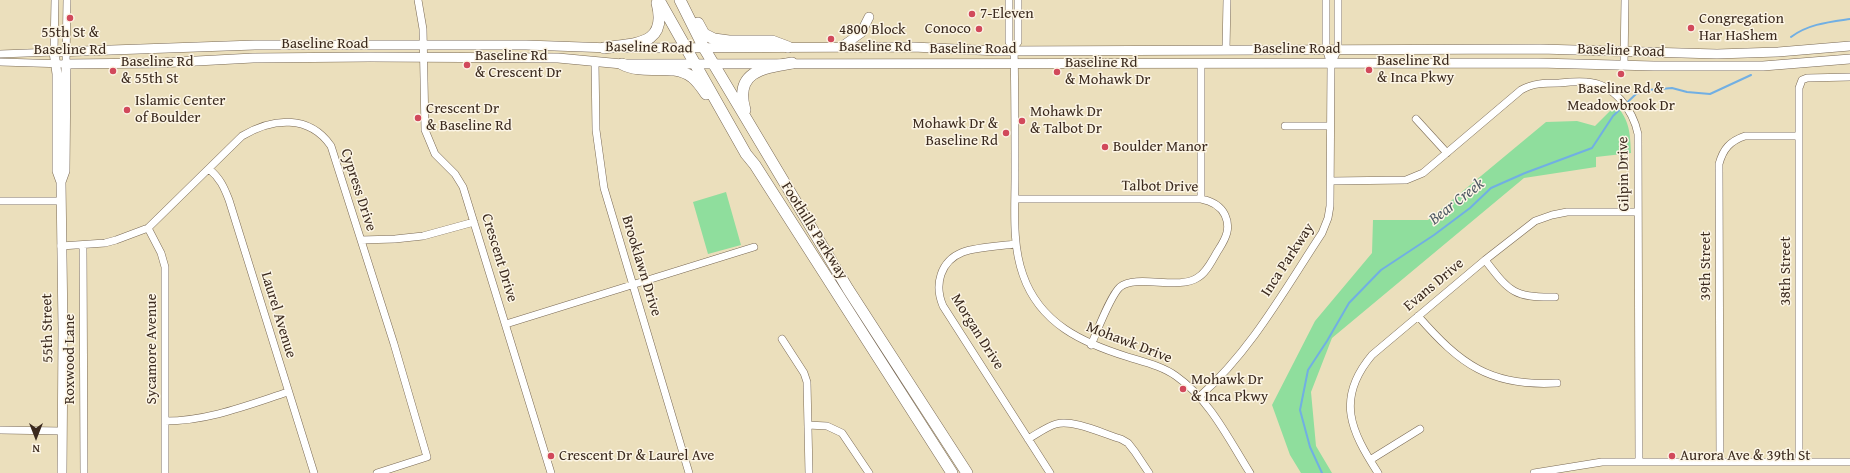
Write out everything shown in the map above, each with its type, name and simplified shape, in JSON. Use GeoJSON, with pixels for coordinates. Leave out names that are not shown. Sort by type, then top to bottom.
{"type":"FeatureCollection","features":[{"type":"Feature","properties":{"kind":"highway"},"geometry":{"type":"LineString","coordinates":[[604,48],[642,42],[653,36],[659,23],[656,0]]}},
{"type":"Feature","properties":{"kind":"highway","name":"Foothills Parkway"},"geometry":{"type":"LineString","coordinates":[[660,0],[746,154],[952,473]]}},
{"type":"Feature","properties":{"kind":"highway","name":"Foothills Parkway"},"geometry":{"type":"LineString","coordinates":[[680,0],[704,48],[848,289],[967,473]]}},
{"type":"Feature","properties":{"kind":"highway"},"geometry":{"type":"LineString","coordinates":[[686,0],[704,34],[714,39],[729,41],[772,41],[788,47]]}},
{"type":"Feature","properties":{"kind":"highway"},"geometry":{"type":"LineString","coordinates":[[754,131],[742,99],[744,83],[752,74],[761,70],[792,63]]}},
{"type":"Feature","properties":{"kind":"highway"},"geometry":{"type":"LineString","coordinates":[[622,64],[632,69],[676,70],[692,77],[707,95],[738,146],[746,154]]}},
{"type":"Feature","properties":{"kind":"main road"},"geometry":{"type":"LineString","coordinates":[[840,48],[861,33],[869,17]]}},
{"type":"Feature","properties":{"kind":"main road","name":"Baseline Road"},"geometry":{"type":"LineString","coordinates":[[54,52],[255,45],[534,46],[604,48],[918,47],[968,51],[1014,49],[1532,49],[1724,54],[1778,52],[1850,46]]}},
{"type":"Feature","properties":{"kind":"main road","name":"55th Street"},"geometry":{"type":"LineString","coordinates":[[54,52],[56,64],[57,171],[61,182]]}},
{"type":"Feature","properties":{"kind":"main road","name":"Baseline Road"},"geometry":{"type":"LineString","coordinates":[[66,64],[159,63],[253,58],[558,58],[622,64],[1331,64],[1538,62],[1624,65],[1763,66],[1850,59]]}},
{"type":"Feature","properties":{"kind":"main road","name":"55th Street"},"geometry":{"type":"LineString","coordinates":[[62,473],[63,330],[61,182],[65,171],[66,64]]}},
{"type":"Feature","properties":{"kind":"street","name":"55th Street"},"geometry":{"type":"LineString","coordinates":[[54,52],[55,0]]}},
{"type":"Feature","properties":{"kind":"street","name":"55th Street"},"geometry":{"type":"LineString","coordinates":[[66,64],[67,0]]}},
{"type":"Feature","properties":{"kind":"street","name":"Crescent Drive"},"geometry":{"type":"LineString","coordinates":[[418,0],[422,19],[425,130],[435,154],[461,182],[551,473]]}},
{"type":"Feature","properties":{"kind":"street"},"geometry":{"type":"LineString","coordinates":[[1009,0],[1009,42],[1014,49],[1018,42],[1018,0]]}},
{"type":"Feature","properties":{"kind":"street"},"geometry":{"type":"LineString","coordinates":[[1226,50],[1227,0]]}},
{"type":"Feature","properties":{"kind":"street","name":"Inca Parkway"},"geometry":{"type":"LineString","coordinates":[[1200,396],[1229,369],[1245,349],[1322,233],[1328,218],[1331,181],[1331,64],[1326,50],[1326,0]]}},
{"type":"Feature","properties":{"kind":"street","name":"Inca Parkway"},"geometry":{"type":"LineString","coordinates":[[1331,64],[1338,50],[1338,0]]}},
{"type":"Feature","properties":{"kind":"street"},"geometry":{"type":"LineString","coordinates":[[1624,65],[1625,0]]}},
{"type":"Feature","properties":{"kind":"street","name":"Mohawk Drive"},"geometry":{"type":"LineString","coordinates":[[1014,49],[1015,244],[1023,276],[1040,305],[1051,318],[1068,332],[1091,345],[1160,367],[1174,374],[1200,396],[1212,412],[1250,473]]}},
{"type":"Feature","properties":{"kind":"street","name":"Baseline Road"},"geometry":{"type":"LineString","coordinates":[[0,54],[54,52]]}},
{"type":"Feature","properties":{"kind":"street","name":"Baseline Road"},"geometry":{"type":"LineString","coordinates":[[0,62],[66,64]]}},
{"type":"Feature","properties":{"kind":"street","name":"Brooklawn Drive"},"geometry":{"type":"LineString","coordinates":[[595,62],[596,130],[599,163],[604,188],[689,473]]}},
{"type":"Feature","properties":{"kind":"street"},"geometry":{"type":"LineString","coordinates":[[1201,199],[1202,63]]}},
{"type":"Feature","properties":{"kind":"street","name":"38th Street"},"geometry":{"type":"LineString","coordinates":[[1799,462],[1799,88],[1802,80],[1807,78],[1850,77]]}},
{"type":"Feature","properties":{"kind":"street","name":"Gilpin Drive"},"geometry":{"type":"LineString","coordinates":[[1331,181],[1406,180],[1423,173],[1521,90],[1538,83],[1588,82],[1610,91],[1626,106],[1635,121],[1638,134],[1639,462]]}},
{"type":"Feature","properties":{"kind":"street"},"geometry":{"type":"LineString","coordinates":[[1416,119],[1447,153]]}},
{"type":"Feature","properties":{"kind":"street","name":"Cypress Drive"},"geometry":{"type":"LineString","coordinates":[[61,246],[83,245],[116,240],[148,228],[242,136],[252,130],[268,124],[298,123],[310,126],[325,137],[331,146],[427,457],[377,473]]}},
{"type":"Feature","properties":{"kind":"street"},"geometry":{"type":"LineString","coordinates":[[1285,126],[1330,126]]}},
{"type":"Feature","properties":{"kind":"street","name":"39th Street"},"geometry":{"type":"LineString","coordinates":[[1720,462],[1719,164],[1722,154],[1728,145],[1745,136],[1799,136]]}},
{"type":"Feature","properties":{"kind":"street","name":"Laurel Avenue"},"geometry":{"type":"LineString","coordinates":[[209,169],[217,176],[224,187],[229,200],[314,473]]}},
{"type":"Feature","properties":{"kind":"street","name":"Talbot Drive"},"geometry":{"type":"LineString","coordinates":[[1015,200],[1201,199],[1213,203],[1223,211],[1227,220],[1228,228],[1223,243],[1203,273],[1192,281],[1119,284],[1091,345]]}},
{"type":"Feature","properties":{"kind":"street"},"geometry":{"type":"LineString","coordinates":[[0,201],[61,201]]}},
{"type":"Feature","properties":{"kind":"street","name":"Evans Drive"},"geometry":{"type":"LineString","coordinates":[[1378,473],[1360,444],[1353,427],[1351,414],[1353,389],[1364,365],[1372,355],[1485,260],[1535,221],[1552,214],[1567,212],[1638,212]]}},
{"type":"Feature","properties":{"kind":"street"},"geometry":{"type":"LineString","coordinates":[[360,240],[395,240],[423,236],[474,222]]}},
{"type":"Feature","properties":{"kind":"street","name":"Sycamore Avenue"},"geometry":{"type":"LineString","coordinates":[[148,228],[162,253],[165,267],[165,473]]}},
{"type":"Feature","properties":{"kind":"street","name":"Morgan Drive"},"geometry":{"type":"LineString","coordinates":[[1015,244],[964,251],[956,255],[947,263],[942,271],[938,289],[943,306],[1050,473]]}},
{"type":"Feature","properties":{"kind":"street","name":"Roxwood Lane"},"geometry":{"type":"LineString","coordinates":[[83,245],[84,473]]}},
{"type":"Feature","properties":{"kind":"street"},"geometry":{"type":"LineString","coordinates":[[506,324],[633,286],[754,247]]}},
{"type":"Feature","properties":{"kind":"street"},"geometry":{"type":"LineString","coordinates":[[1485,260],[1504,284],[1512,291],[1531,298],[1554,298]]}},
{"type":"Feature","properties":{"kind":"street"},"geometry":{"type":"LineString","coordinates":[[1418,316],[1442,343],[1455,354],[1484,372],[1501,378],[1524,383],[1557,383]]}},
{"type":"Feature","properties":{"kind":"street"},"geometry":{"type":"LineString","coordinates":[[782,339],[804,373],[807,382],[808,473]]}},
{"type":"Feature","properties":{"kind":"street"},"geometry":{"type":"LineString","coordinates":[[165,421],[185,421],[204,418],[288,392]]}},
{"type":"Feature","properties":{"kind":"street"},"geometry":{"type":"LineString","coordinates":[[1028,439],[1049,426],[1057,424],[1075,424],[1121,439],[1128,444],[1149,473]]}},
{"type":"Feature","properties":{"kind":"street"},"geometry":{"type":"LineString","coordinates":[[808,425],[827,426],[842,433],[869,473]]}},
{"type":"Feature","properties":{"kind":"street"},"geometry":{"type":"LineString","coordinates":[[1370,460],[1420,428]]}},
{"type":"Feature","properties":{"kind":"street"},"geometry":{"type":"LineString","coordinates":[[0,430],[62,431]]}},
{"type":"Feature","properties":{"kind":"street"},"geometry":{"type":"LineString","coordinates":[[1534,473],[1602,462],[1850,462]]}},
{"type":"Feature","properties":{"kind":"green space"},"geometry":{"type":"Polygon","coordinates":[[[1616,105],[1627,122],[1631,153],[1596,157],[1596,167],[1524,178],[1332,338],[1311,392],[1316,446],[1332,473],[1301,473],[1290,455],[1272,405],[1315,321],[1372,253],[1373,220],[1428,220],[1546,122],[1577,121],[1595,126],[1616,105]]]}},
{"type":"Feature","properties":{"kind":"green space"},"geometry":{"type":"Polygon","coordinates":[[[726,192],[741,245],[708,254],[693,202],[726,192]]]}},
{"type":"Feature","properties":{"kind":"waterway","name":"Bear Creek"},"geometry":{"type":"LineString","coordinates":[[1791,37],[1812,26],[1850,19]]}},
{"type":"Feature","properties":{"kind":"waterway","name":"Bear Creek"},"geometry":{"type":"LineString","coordinates":[[1322,473],[1310,447],[1300,410],[1308,370],[1349,303],[1381,270],[1434,235],[1470,208],[1491,188],[1525,173],[1592,148],[1613,116],[1636,94],[1648,90],[1672,88],[1687,92],[1710,94],[1751,75]]}},
{"type":"Feature","properties":{"kind":"place","name":"7-Eleven"},"geometry":{"type":"Point","coordinates":[972,14]}},
{"type":"Feature","properties":{"kind":"place","name":"55th St & Baseline Rd"},"geometry":{"type":"Point","coordinates":[70,18]}},
{"type":"Feature","properties":{"kind":"place","name":"Congregation Har HaShem"},"geometry":{"type":"Point","coordinates":[1691,28]}},
{"type":"Feature","properties":{"kind":"place","name":"Conoco"},"geometry":{"type":"Point","coordinates":[979,29]}},
{"type":"Feature","properties":{"kind":"place","name":"4800 Block Baseline Rd"},"geometry":{"type":"Point","coordinates":[831,39]}},
{"type":"Feature","properties":{"kind":"place","name":"Baseline Rd & Crescent Dr"},"geometry":{"type":"Point","coordinates":[467,65]}},
{"type":"Feature","properties":{"kind":"place","name":"Baseline Rd & Inca Pkwy"},"geometry":{"type":"Point","coordinates":[1369,70]}},
{"type":"Feature","properties":{"kind":"place","name":"Baseline Rd & 55th St"},"geometry":{"type":"Point","coordinates":[113,71]}},
{"type":"Feature","properties":{"kind":"place","name":"Baseline Rd & Mohawk Dr"},"geometry":{"type":"Point","coordinates":[1057,72]}},
{"type":"Feature","properties":{"kind":"place","name":"Baseline Rd & Meadowbrook Dr"},"geometry":{"type":"Point","coordinates":[1621,74]}},
{"type":"Feature","properties":{"kind":"place","name":"Islamic Center of Boulder"},"geometry":{"type":"Point","coordinates":[127,110]}},
{"type":"Feature","properties":{"kind":"place","name":"Crescent Dr & Baseline Rd"},"geometry":{"type":"Point","coordinates":[418,118]}},
{"type":"Feature","properties":{"kind":"place","name":"Mohawk Dr & Talbot Dr"},"geometry":{"type":"Point","coordinates":[1022,121]}},
{"type":"Feature","properties":{"kind":"place","name":"Mohawk Dr & Baseline Rd"},"geometry":{"type":"Point","coordinates":[1006,133]}},
{"type":"Feature","properties":{"kind":"place","name":"Boulder Manor"},"geometry":{"type":"Point","coordinates":[1105,147]}},
{"type":"Feature","properties":{"kind":"place","name":"Mohawk Dr & Inca Pkwy"},"geometry":{"type":"Point","coordinates":[1183,389]}},
{"type":"Feature","properties":{"kind":"place","name":"Crescent Dr & Laurel Ave"},"geometry":{"type":"Point","coordinates":[551,456]}},
{"type":"Feature","properties":{"kind":"place","name":"Aurora Ave & 39th St"},"geometry":{"type":"Point","coordinates":[1672,456]}}]}
